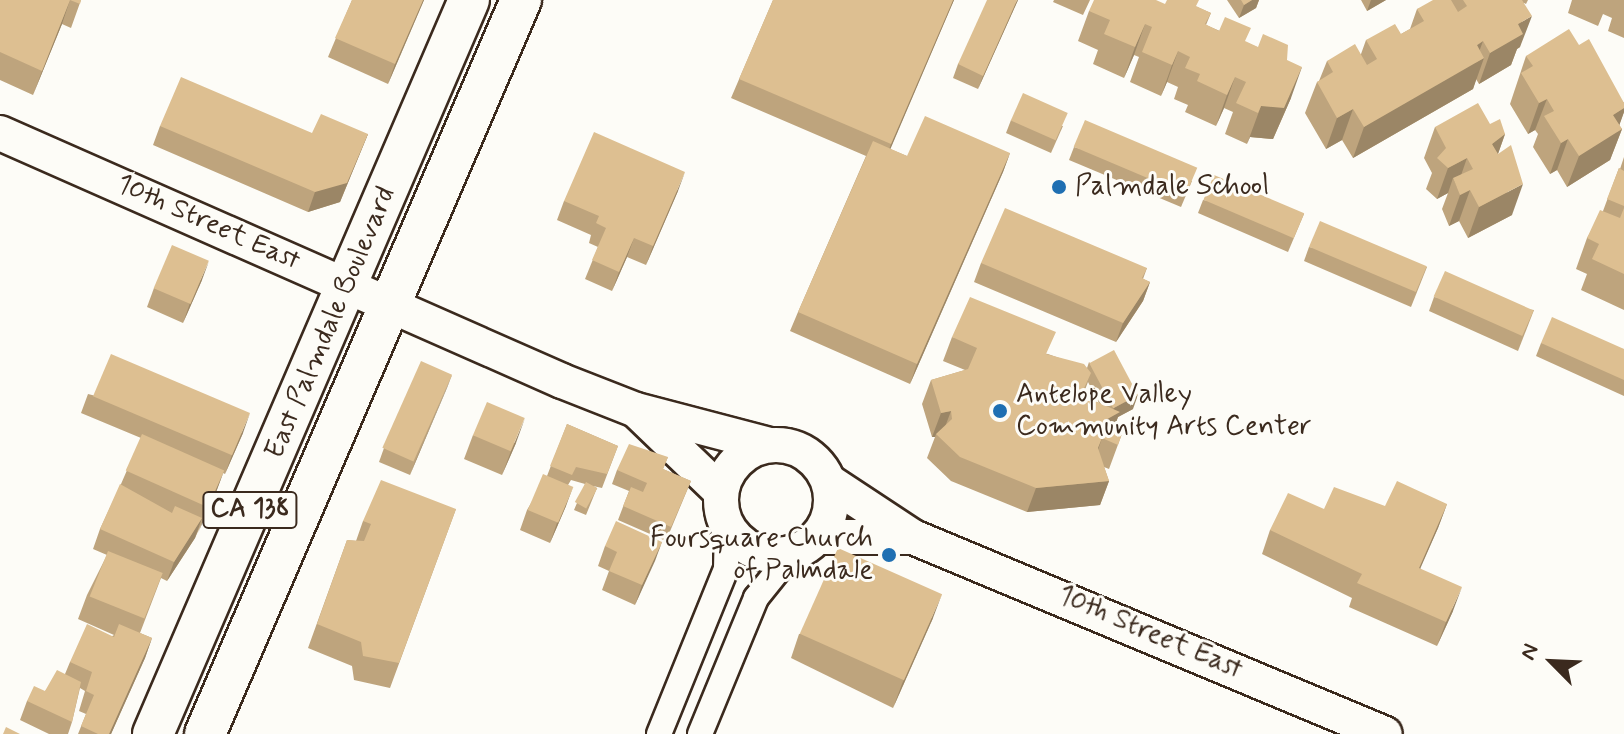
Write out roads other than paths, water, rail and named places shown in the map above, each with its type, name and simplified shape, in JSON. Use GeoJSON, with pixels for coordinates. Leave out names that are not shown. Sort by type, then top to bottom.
{"type":"FeatureCollection","features":[{"type":"Feature","properties":{"kind":"highway","name":"East Palmdale Boulevard"},"geometry":{"type":"LineString","coordinates":[[153,734],[349,287],[469,0]]}},
{"type":"Feature","properties":{"kind":"highway","name":"East Palmdale Boulevard"},"geometry":{"type":"LineString","coordinates":[[205,734],[521,0]]}},
{"type":"Feature","properties":{"kind":"main road","name":"10th Street East"},"geometry":{"type":"LineString","coordinates":[[0,133],[636,410],[769,445]]}},
{"type":"Feature","properties":{"kind":"main road","name":"10th Street East"},"geometry":{"type":"LineString","coordinates":[[636,410],[721,492]]}},
{"type":"Feature","properties":{"kind":"main road"},"geometry":{"type":"LineString","coordinates":[[769,445],[806,453],[831,483],[828,521],[806,544],[751,550],[727,526],[721,492],[736,461],[769,445]]}},
{"type":"Feature","properties":{"kind":"main road","name":"10th Street East"},"geometry":{"type":"LineString","coordinates":[[831,483],[913,537],[1385,734]]}},
{"type":"Feature","properties":{"kind":"main road","name":"10th Street East"},"geometry":{"type":"LineString","coordinates":[[806,544],[913,537]]}},
{"type":"Feature","properties":{"kind":"street"},"geometry":{"type":"LineString","coordinates":[[659,734],[726,569],[727,526]]}},
{"type":"Feature","properties":{"kind":"street"},"geometry":{"type":"LineString","coordinates":[[700,734],[756,598],[806,544]]}},
{"type":"Feature","properties":{"kind":"place","name":"Palmdale School"},"geometry":{"type":"Point","coordinates":[1059,187]}},
{"type":"Feature","properties":{"kind":"place","name":"Antelope Valley Community Arts Center"},"geometry":{"type":"Point","coordinates":[1000,411]}},
{"type":"Feature","properties":{"kind":"place","name":"Foursquare Church of Palmdale"},"geometry":{"type":"Point","coordinates":[889,555]}}]}
